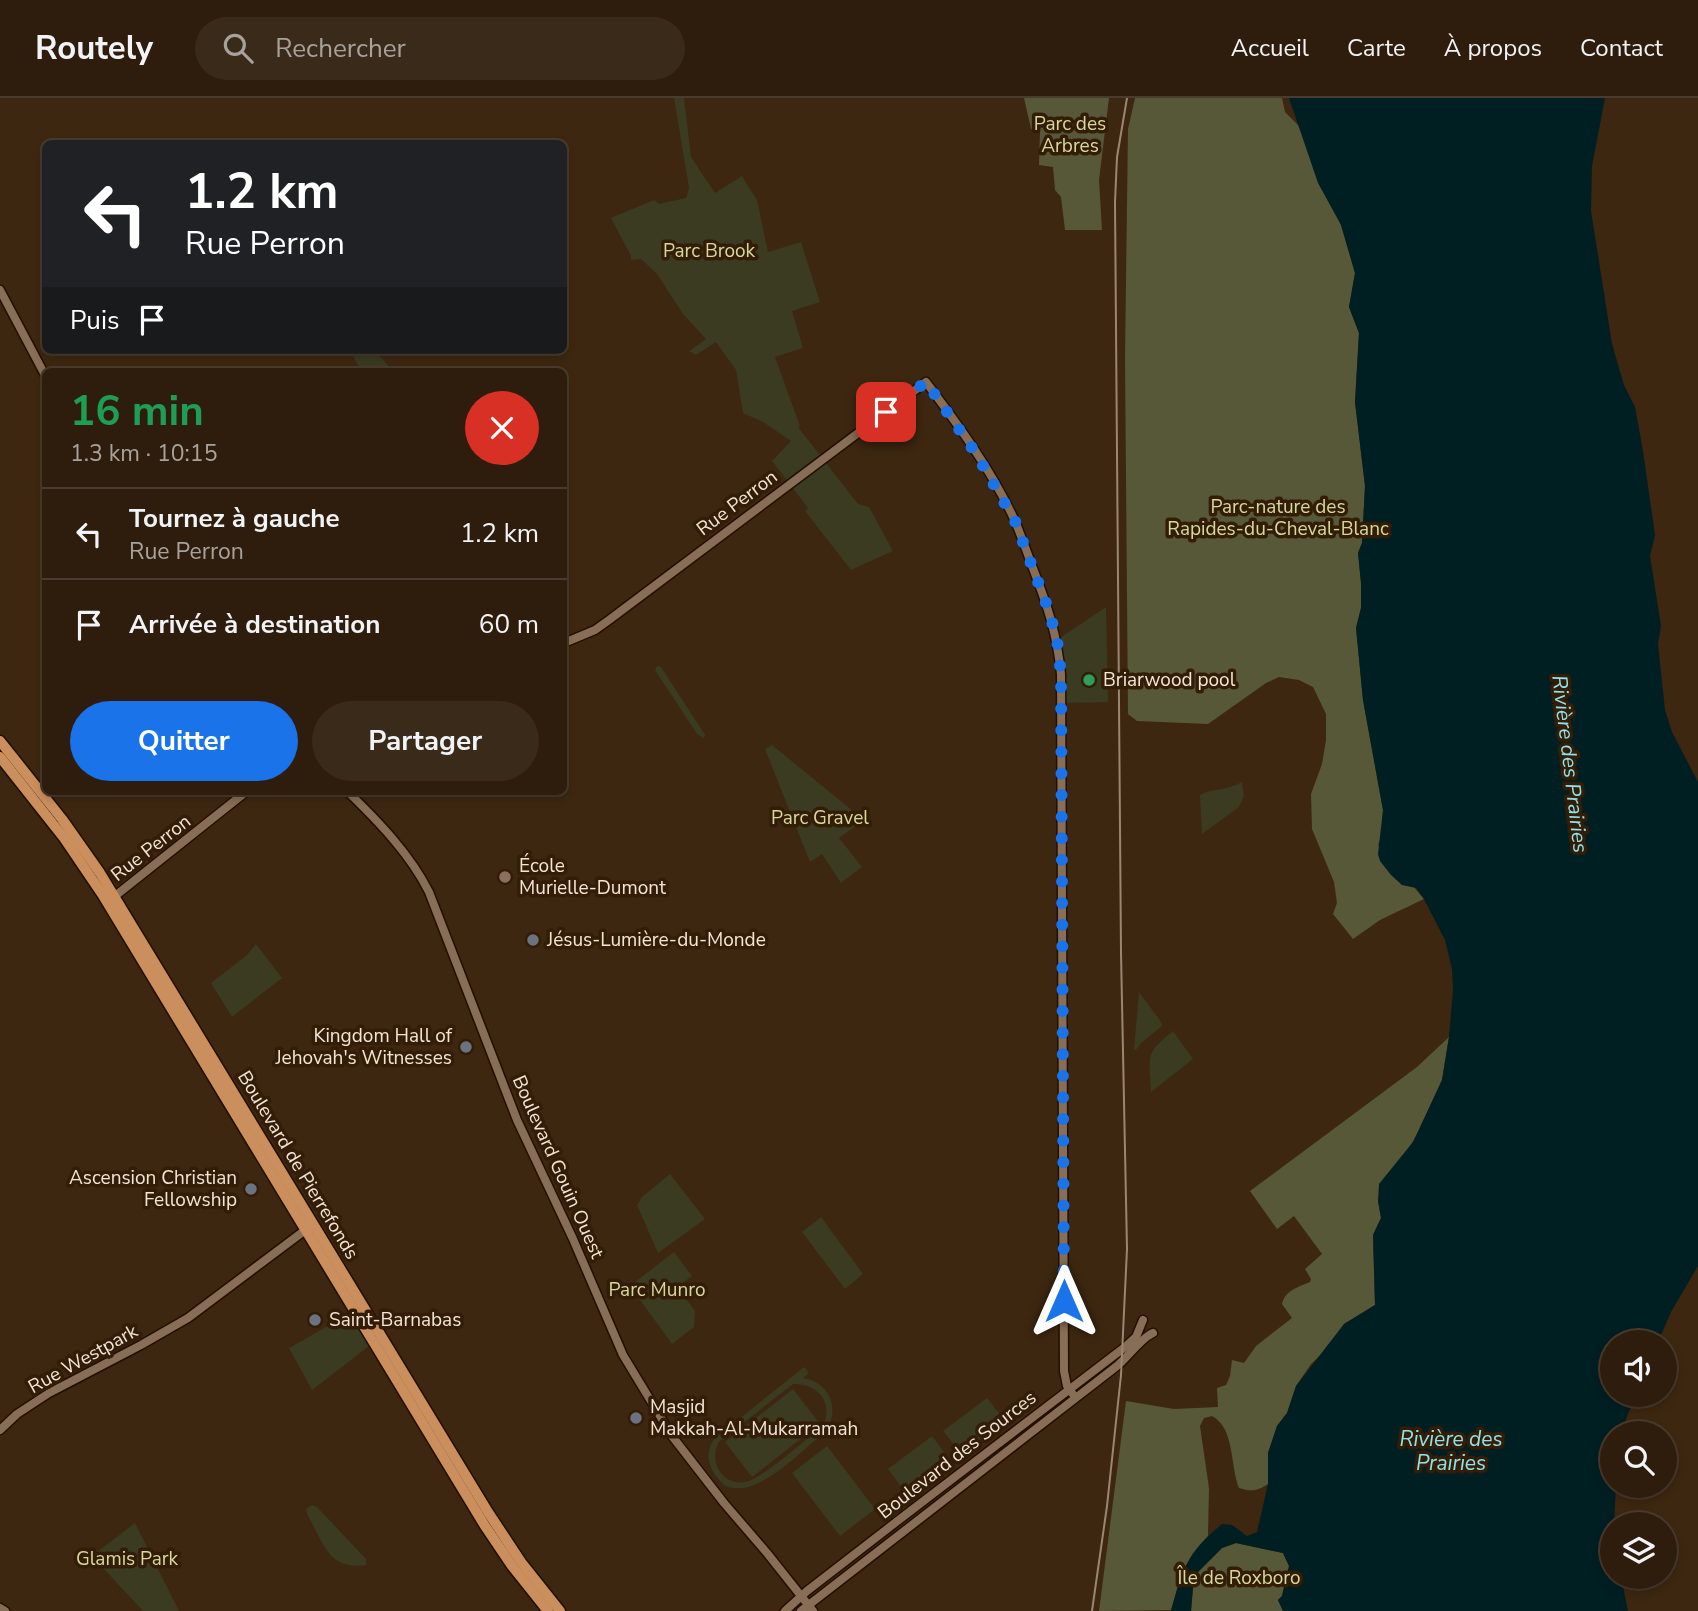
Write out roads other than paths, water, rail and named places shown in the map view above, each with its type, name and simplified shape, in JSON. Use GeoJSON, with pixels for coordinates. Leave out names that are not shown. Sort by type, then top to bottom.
{"type":"FeatureCollection","features":[{"type":"Feature","properties":{"kind":"main road","name":"Boulevard de Pierrefonds"},"geometry":{"type":"LineString","coordinates":[[0,741],[42,794]]}},
{"type":"Feature","properties":{"kind":"main road","name":"Boulevard de Pierrefonds"},"geometry":{"type":"LineString","coordinates":[[0,757],[111,899]]}},
{"type":"Feature","properties":{"kind":"main road","name":"Boulevard de Pierrefonds"},"geometry":{"type":"LineString","coordinates":[[43,795],[67,826],[309,1227],[485,1526],[548,1611]]}},
{"type":"Feature","properties":{"kind":"main road","name":"Boulevard de Pierrefonds"},"geometry":{"type":"LineString","coordinates":[[309,1227],[493,1521],[526,1569],[560,1611]]}},
{"type":"Feature","properties":{"kind":"street"},"geometry":{"type":"LineString","coordinates":[[0,290],[42,369]]}},
{"type":"Feature","properties":{"kind":"street","name":"Rue Perron"},"geometry":{"type":"LineString","coordinates":[[567,642],[595,630],[616,615],[926,382],[969,442],[1015,521],[1049,611],[1057,640],[1061,674],[1064,1371],[1069,1389]]}},
{"type":"Feature","properties":{"kind":"street","name":"Rue Perron"},"geometry":{"type":"LineString","coordinates":[[111,899],[242,795]]}},
{"type":"Feature","properties":{"kind":"street","name":"Boulevard Gouin Ouest"},"geometry":{"type":"LineString","coordinates":[[351,795],[397,845],[418,872],[429,892],[517,1119],[573,1239],[616,1341],[632,1371],[659,1417],[687,1455],[801,1596],[808,1609]]}},
{"type":"Feature","properties":{"kind":"street","name":"Rue Westpark"},"geometry":{"type":"LineString","coordinates":[[0,1430],[17,1414],[49,1393],[130,1352],[184,1320],[309,1227]]}},
{"type":"Feature","properties":{"kind":"street","name":"Boulevard des Sources"},"geometry":{"type":"LineString","coordinates":[[785,1611],[1131,1342],[1143,1320]]}},
{"type":"Feature","properties":{"kind":"street","name":"Boulevard des Sources"},"geometry":{"type":"LineString","coordinates":[[808,1609],[1124,1360],[1146,1336],[1153,1333]]}},
{"type":"Feature","properties":{"kind":"street"},"geometry":{"type":"LineString","coordinates":[[1069,1389],[1075,1397]]}},
{"type":"Feature","properties":{"kind":"street"},"geometry":{"type":"LineString","coordinates":[[0,1608],[5,1611]]}},
{"type":"Feature","properties":{"kind":"water","name":"Rivière des Prairies"},"geometry":{"type":"Polygon","coordinates":[[[1289,98],[1605,98],[1592,166],[1591,211],[1612,344],[1624,385],[1635,407],[1643,451],[1655,535],[1650,556],[1661,626],[1658,644],[1665,710],[1672,732],[1698,782],[1698,1266],[1663,1330],[1600,1330],[1600,1407],[1631,1407],[1625,1421],[1600,1421],[1600,1498],[1615,1498],[1615,1512],[1600,1512],[1600,1589],[1623,1589],[1628,1611],[1283,1611],[1278,1600],[1282,1596],[1289,1566],[1283,1553],[1236,1543],[1222,1548],[1194,1576],[1191,1611],[1171,1611],[1179,1583],[1193,1553],[1210,1535],[1222,1524],[1232,1525],[1247,1536],[1257,1532],[1268,1484],[1268,1453],[1277,1426],[1287,1413],[1296,1386],[1344,1324],[1375,1305],[1373,1235],[1381,1218],[1379,1184],[1413,1142],[1442,1080],[1449,1037],[1453,990],[1452,969],[1445,940],[1416,888],[1402,885],[1380,861],[1378,854],[1383,810],[1363,700],[1356,628],[1361,608],[1358,553],[1362,543],[1365,486],[1355,402],[1359,333],[1349,307],[1355,273],[1341,225],[1318,183],[1289,98]]]}},
{"type":"Feature","properties":{"kind":"tram line"},"geometry":{"type":"LineString","coordinates":[[1092,1611],[1121,1375],[1127,1249],[1121,953],[1115,202],[1117,157],[1127,98]]}},
{"type":"Feature","properties":{"kind":"place","name":"Briarwood pool"},"geometry":{"type":"Point","coordinates":[1089,680]}},
{"type":"Feature","properties":{"kind":"place","name":"École Murielle-Dumont"},"geometry":{"type":"Point","coordinates":[505,877]}},
{"type":"Feature","properties":{"kind":"place","name":"Jésus-Lumière-du-Monde"},"geometry":{"type":"Point","coordinates":[533,940]}},
{"type":"Feature","properties":{"kind":"place","name":"Kingdom Hall of Jehovah's Witnesses"},"geometry":{"type":"Point","coordinates":[466,1047]}},
{"type":"Feature","properties":{"kind":"place","name":"Ascension Christian Fellowship"},"geometry":{"type":"Point","coordinates":[251,1189]}},
{"type":"Feature","properties":{"kind":"place","name":"Saint-Barnabas"},"geometry":{"type":"Point","coordinates":[315,1320]}},
{"type":"Feature","properties":{"kind":"place","name":"Masjid Makkah-Al-Mukarramah"},"geometry":{"type":"Point","coordinates":[636,1418]}},
{"type":"Feature","properties":{"kind":"park label","name":"Parc des Arbres"},"geometry":{"type":"Point","coordinates":[1070,135]}},
{"type":"Feature","properties":{"kind":"park label","name":"Parc Brook"},"geometry":{"type":"Point","coordinates":[709,251]}},
{"type":"Feature","properties":{"kind":"park label","name":"Parc-nature des Rapides-du-Cheval-Blanc"},"geometry":{"type":"Point","coordinates":[1278,518]}},
{"type":"Feature","properties":{"kind":"park label","name":"Parc Gravel"},"geometry":{"type":"Point","coordinates":[820,818]}},
{"type":"Feature","properties":{"kind":"park label","name":"Parc Munro"},"geometry":{"type":"Point","coordinates":[657,1290]}},
{"type":"Feature","properties":{"kind":"park label","name":"Glamis Park"},"geometry":{"type":"Point","coordinates":[127,1559]}},
{"type":"Feature","properties":{"kind":"park label","name":"Île de Roxboro"},"geometry":{"type":"Point","coordinates":[1239,1578]}}]}
